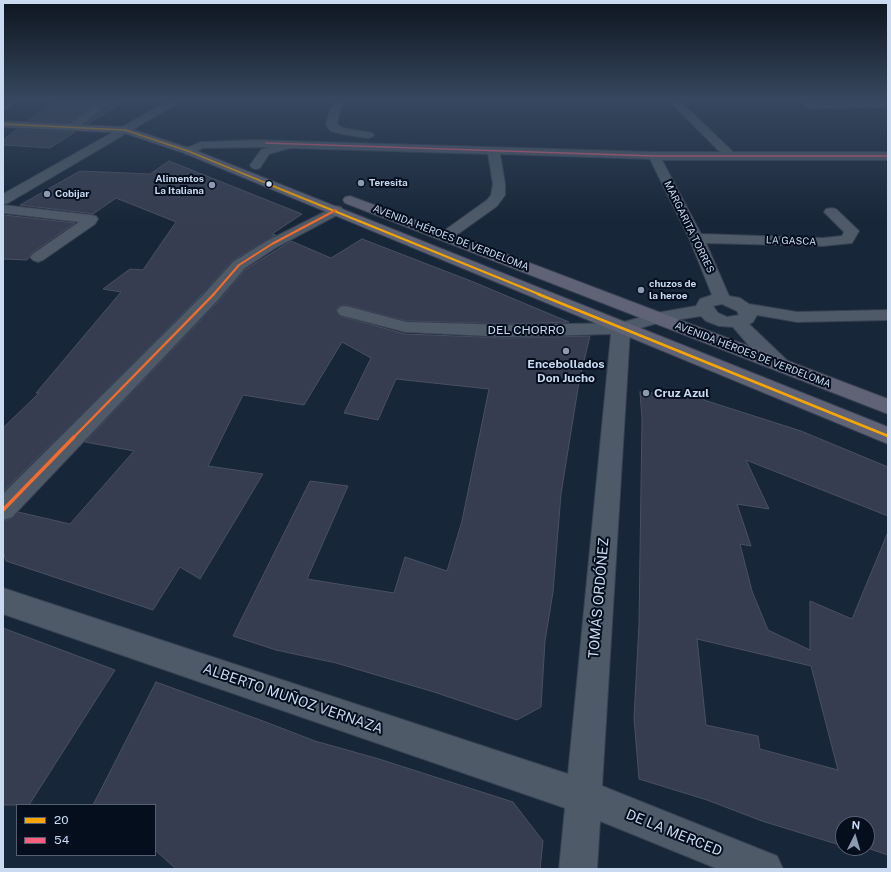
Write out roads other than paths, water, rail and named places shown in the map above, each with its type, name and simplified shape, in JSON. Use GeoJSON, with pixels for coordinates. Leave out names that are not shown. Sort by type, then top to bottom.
{"type":"FeatureCollection","features":[{"type":"Feature","properties":{"kind":"main road","name":"AVENIDA HÉROES DE VERDELOMA"},"geometry":{"type":"LineString","coordinates":[[167,141],[256,165],[446,236],[888,407]]}},
{"type":"Feature","properties":{"kind":"main road","name":"AVENIDA HÉROES DE VERDELOMA"},"geometry":{"type":"LineString","coordinates":[[181,141],[336,210],[621,328],[888,436]]}},
{"type":"Feature","properties":{"kind":"street"},"geometry":{"type":"LineString","coordinates":[[3,200],[106,141]]}},
{"type":"Feature","properties":{"kind":"street"},"geometry":{"type":"LineString","coordinates":[[441,141],[654,156],[888,156]]}},
{"type":"Feature","properties":{"kind":"street"},"geometry":{"type":"LineString","coordinates":[[195,148],[257,143],[493,151],[545,141]]}},
{"type":"Feature","properties":{"kind":"street"},"geometry":{"type":"LineString","coordinates":[[714,141],[731,157]]}},
{"type":"Feature","properties":{"kind":"street"},"geometry":{"type":"LineString","coordinates":[[256,165],[264,152],[274,147],[291,144]]}},
{"type":"Feature","properties":{"kind":"street"},"geometry":{"type":"LineString","coordinates":[[446,236],[492,203],[498,195],[499,184],[493,151]]}},
{"type":"Feature","properties":{"kind":"street","name":"MARGARITA TORRES"},"geometry":{"type":"LineString","coordinates":[[654,156],[696,238],[722,299]]}},
{"type":"Feature","properties":{"kind":"street"},"geometry":{"type":"LineString","coordinates":[[3,208],[91,219],[38,257]]}},
{"type":"Feature","properties":{"kind":"street"},"geometry":{"type":"LineString","coordinates":[[3,510],[210,298],[239,265],[272,244],[336,210]]}},
{"type":"Feature","properties":{"kind":"street","name":"LA GASCA"},"geometry":{"type":"LineString","coordinates":[[696,238],[823,242],[847,240],[852,231],[831,212]]}},
{"type":"Feature","properties":{"kind":"street"},"geometry":{"type":"LineString","coordinates":[[784,366],[758,344],[741,315],[734,302],[722,299],[709,301],[704,306],[705,310],[712,317],[718,320],[741,315],[797,317],[888,315]]}},
{"type":"Feature","properties":{"kind":"street","name":"DEL CHORRO"},"geometry":{"type":"LineString","coordinates":[[346,311],[405,327],[507,331],[621,328],[656,318],[705,310]]}},
{"type":"Feature","properties":{"kind":"street","name":"TOMÁS ORDÓÑEZ"},"geometry":{"type":"LineString","coordinates":[[578,869],[621,328]]}},
{"type":"Feature","properties":{"kind":"street","name":"ALBERTO MUÑOZ VERNAZA"},"geometry":{"type":"LineString","coordinates":[[3,601],[584,797]]}},
{"type":"Feature","properties":{"kind":"street","name":"DE LA MERCED"},"geometry":{"type":"LineString","coordinates":[[584,797],[764,869]]}},
{"type":"Feature","properties":{"kind":"place","name":"Teresita"},"geometry":{"type":"Point","coordinates":[361,183]}},
{"type":"Feature","properties":{"kind":"place","name":"Alimentos La Italiana"},"geometry":{"type":"Point","coordinates":[212,185]}},
{"type":"Feature","properties":{"kind":"place","name":"Cobijar"},"geometry":{"type":"Point","coordinates":[47,194]}},
{"type":"Feature","properties":{"kind":"place","name":"chuzos de la heroe"},"geometry":{"type":"Point","coordinates":[641,290]}},
{"type":"Feature","properties":{"kind":"place","name":"Encebollados Don Jucho"},"geometry":{"type":"Point","coordinates":[566,351]}},
{"type":"Feature","properties":{"kind":"place","name":"Cruz Azul"},"geometry":{"type":"Point","coordinates":[646,393]}}]}
